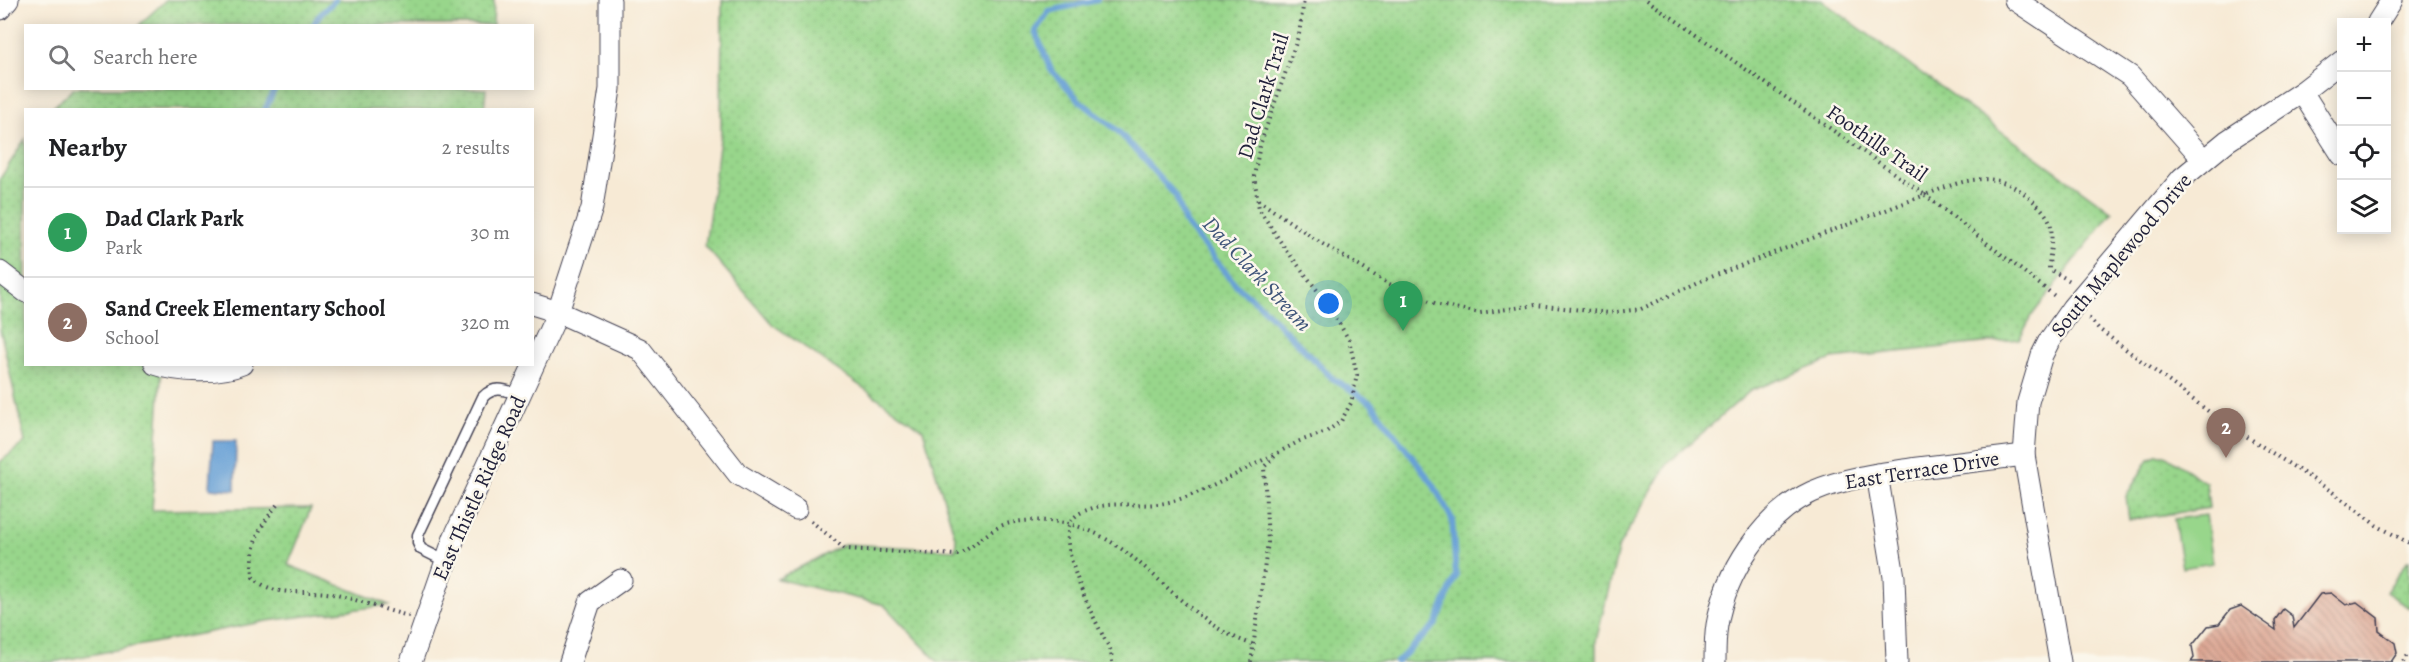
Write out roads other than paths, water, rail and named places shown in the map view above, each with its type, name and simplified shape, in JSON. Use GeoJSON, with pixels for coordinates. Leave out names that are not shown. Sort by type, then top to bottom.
{"type":"FeatureCollection","features":[{"type":"Feature","properties":{"kind":"street"},"geometry":{"type":"LineString","coordinates":[[0,9],[8,0]]}},
{"type":"Feature","properties":{"kind":"street","name":"East Thistle Ridge Road"},"geometry":{"type":"LineString","coordinates":[[534,364],[558,312],[592,208],[610,89],[610,0]]}},
{"type":"Feature","properties":{"kind":"street"},"geometry":{"type":"LineString","coordinates":[[2015,0],[2130,76],[2203,159]]}},
{"type":"Feature","properties":{"kind":"street"},"geometry":{"type":"LineString","coordinates":[[2381,18],[2392,0]]}},
{"type":"Feature","properties":{"kind":"street","name":"South Maplewood Drive"},"geometry":{"type":"LineString","coordinates":[[2060,662],[2024,455],[2028,402],[2036,369],[2073,298],[2182,178],[2227,141],[2302,92],[2337,65]]}},
{"type":"Feature","properties":{"kind":"street"},"geometry":{"type":"LineString","coordinates":[[2302,92],[2337,147]]}},
{"type":"Feature","properties":{"kind":"street"},"geometry":{"type":"LineString","coordinates":[[0,272],[24,290]]}},
{"type":"Feature","properties":{"kind":"street"},"geometry":{"type":"LineString","coordinates":[[534,305],[558,312],[640,349],[738,474],[796,509]]}},
{"type":"Feature","properties":{"kind":"street"},"geometry":{"type":"LineString","coordinates":[[161,366],[173,370],[232,369],[238,366]]}},
{"type":"Feature","properties":{"kind":"street","name":"East Thistle Ridge Road"},"geometry":{"type":"LineString","coordinates":[[411,662],[454,538],[533,366]]}},
{"type":"Feature","properties":{"kind":"street","name":"East Terrace Drive"},"geometry":{"type":"LineString","coordinates":[[1715,662],[1716,626],[1730,579],[1755,539],[1779,515],[1811,493],[1843,481],[1877,474],[2024,455]]}},
{"type":"Feature","properties":{"kind":"street"},"geometry":{"type":"LineString","coordinates":[[1877,474],[1894,577],[1897,662]]}},
{"type":"Feature","properties":{"kind":"street"},"geometry":{"type":"LineString","coordinates":[[570,662],[590,602],[621,580]]}},
{"type":"Feature","properties":{"kind":"lane"},"geometry":{"type":"LineString","coordinates":[[445,561],[421,549],[418,534],[483,397],[489,391],[499,388],[520,395]]}},
{"type":"Feature","properties":{"kind":"water"},"geometry":{"type":"Polygon","coordinates":[[[213,441],[236,441],[235,490],[210,488],[213,441]]]}},
{"type":"Feature","properties":{"kind":"waterway"},"geometry":{"type":"LineString","coordinates":[[314,24],[335,0]]}},
{"type":"Feature","properties":{"kind":"waterway","name":"Dad Clark Stream"},"geometry":{"type":"LineString","coordinates":[[1097,0],[1049,11],[1035,31],[1051,70],[1081,102],[1118,131],[1176,196],[1185,223],[1237,286],[1260,305],[1332,378],[1371,403],[1433,484],[1452,519],[1456,576],[1436,624],[1397,662]]}},
{"type":"Feature","properties":{"kind":"waterway"},"geometry":{"type":"LineString","coordinates":[[266,108],[274,90]]}},
{"type":"Feature","properties":{"kind":"place","name":"Dad Clark Park"},"geometry":{"type":"Point","coordinates":[1403,331]}},
{"type":"Feature","properties":{"kind":"place","name":"Sand Creek Elementary School"},"geometry":{"type":"Point","coordinates":[2226,458]}}]}
